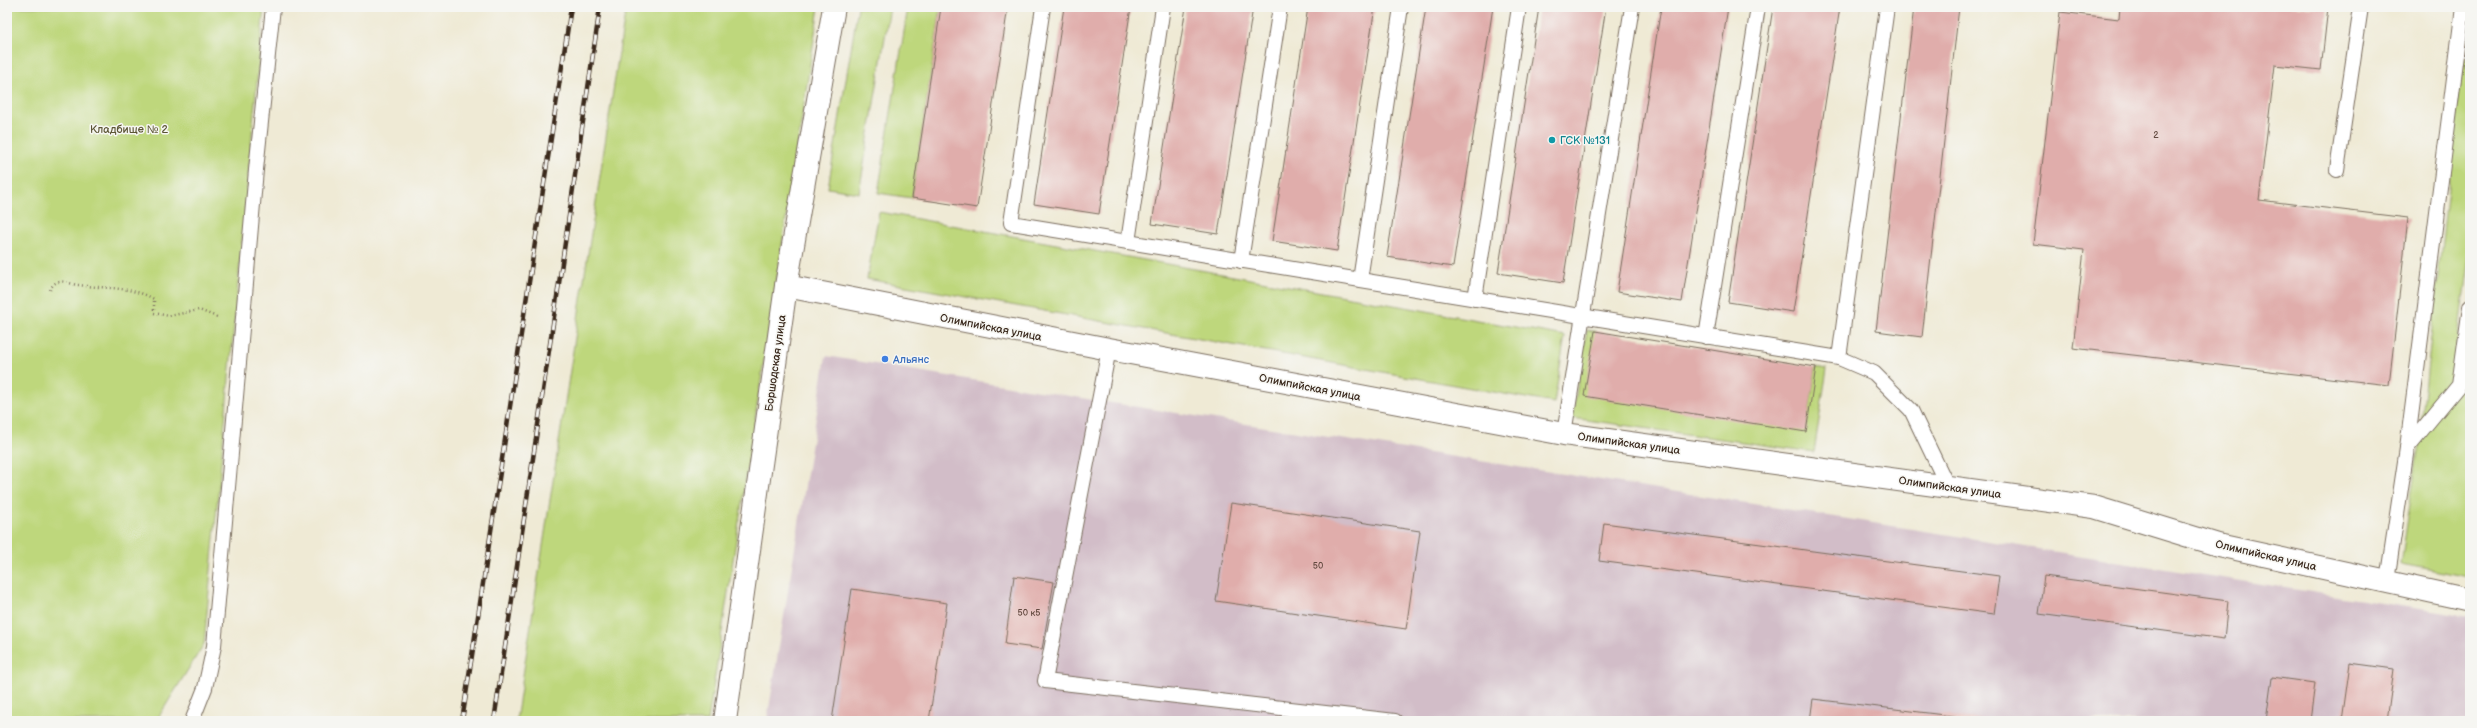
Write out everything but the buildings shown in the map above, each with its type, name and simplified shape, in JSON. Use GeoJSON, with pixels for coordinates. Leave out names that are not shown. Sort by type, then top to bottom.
{"type":"FeatureCollection","features":[{"type":"Feature","properties":{"kind":"street","name":"Боршодская улица"},"geometry":{"type":"LineString","coordinates":[[725,721],[786,286],[834,7]]}},
{"type":"Feature","properties":{"kind":"street","name":"Олимпийская улица"},"geometry":{"type":"LineString","coordinates":[[786,286],[1109,349],[1564,434],[2094,507],[2218,545],[2470,600]]}},
{"type":"Feature","properties":{"kind":"lane"},"geometry":{"type":"LineString","coordinates":[[192,721],[205,688],[214,646],[245,312],[256,170],[273,7]]}},
{"type":"Feature","properties":{"kind":"lane"},"geometry":{"type":"LineString","coordinates":[[1043,7],[1011,223],[1583,318],[1839,358],[1874,373],[1911,410],[1948,487]]}},
{"type":"Feature","properties":{"kind":"lane"},"geometry":{"type":"LineString","coordinates":[[1128,242],[1163,7]]}},
{"type":"Feature","properties":{"kind":"lane"},"geometry":{"type":"LineString","coordinates":[[1241,261],[1280,7]]}},
{"type":"Feature","properties":{"kind":"lane"},"geometry":{"type":"LineString","coordinates":[[1360,280],[1401,7]]}},
{"type":"Feature","properties":{"kind":"lane"},"geometry":{"type":"LineString","coordinates":[[1475,299],[1520,7]]}},
{"type":"Feature","properties":{"kind":"lane"},"geometry":{"type":"LineString","coordinates":[[1564,434],[1632,7]]}},
{"type":"Feature","properties":{"kind":"lane"},"geometry":{"type":"LineString","coordinates":[[1706,337],[1758,7]]}},
{"type":"Feature","properties":{"kind":"lane"},"geometry":{"type":"LineString","coordinates":[[1839,358],[1887,7]]}},
{"type":"Feature","properties":{"kind":"lane"},"geometry":{"type":"LineString","coordinates":[[2337,170],[2361,7]]}},
{"type":"Feature","properties":{"kind":"lane"},"geometry":{"type":"LineString","coordinates":[[2387,582],[2463,50],[2463,7]]}},
{"type":"Feature","properties":{"kind":"lane"},"geometry":{"type":"LineString","coordinates":[[2407,448],[2459,386],[2470,307]]}},
{"type":"Feature","properties":{"kind":"lane"},"geometry":{"type":"LineString","coordinates":[[1109,349],[1045,681],[1395,721]]}},
{"type":"Feature","properties":{"kind":"path"},"geometry":{"type":"LineString","coordinates":[[50,290],[51,286],[58,282],[80,286],[131,289],[154,299],[154,313],[169,316],[192,311],[208,312],[210,315],[217,316],[245,312]]}},
{"type":"Feature","properties":{"kind":"shaded area"},"geometry":{"type":"Polygon","coordinates":[[[826,356],[1100,401],[2470,617],[2470,721],[767,721],[826,356]]]}},
{"type":"Feature","properties":{"kind":"green space","name":"Кладбище № 2"},"geometry":{"type":"Polygon","coordinates":[[[7,7],[264,7],[204,644],[156,721],[7,721],[7,7]]]}},
{"type":"Feature","properties":{"kind":"green space"},"geometry":{"type":"Polygon","coordinates":[[[626,7],[819,7],[708,721],[516,721],[626,7]]]}},
{"type":"Feature","properties":{"kind":"green space"},"geometry":{"type":"Polygon","coordinates":[[[858,7],[890,7],[859,193],[828,188],[858,7]]]}},
{"type":"Feature","properties":{"kind":"green space"},"geometry":{"type":"Polygon","coordinates":[[[908,7],[941,7],[912,198],[878,193],[908,7]]]}},
{"type":"Feature","properties":{"kind":"green space"},"geometry":{"type":"Polygon","coordinates":[[[2463,58],[2470,60],[2470,249],[2452,379],[2470,374],[2470,577],[2401,564],[2418,451],[2463,58]]]}},
{"type":"Feature","properties":{"kind":"green space"},"geometry":{"type":"Polygon","coordinates":[[[879,212],[1565,336],[1554,403],[867,279],[879,212]]]}},
{"type":"Feature","properties":{"kind":"green space"},"geometry":{"type":"Polygon","coordinates":[[[1587,330],[1595,331],[1806,431],[1816,367],[1827,369],[1814,452],[1572,418],[1587,330]]]}},
{"type":"Feature","properties":{"kind":"railway"},"geometry":{"type":"LineString","coordinates":[[462,721],[571,7]]}},
{"type":"Feature","properties":{"kind":"railway"},"geometry":{"type":"LineString","coordinates":[[494,721],[600,7]]}},
{"type":"Feature","properties":{"kind":"place","name":"ГСК №131"},"geometry":{"type":"Point","coordinates":[1552,140]}},
{"type":"Feature","properties":{"kind":"place","name":"Альянс"},"geometry":{"type":"Point","coordinates":[885,359]}}]}
